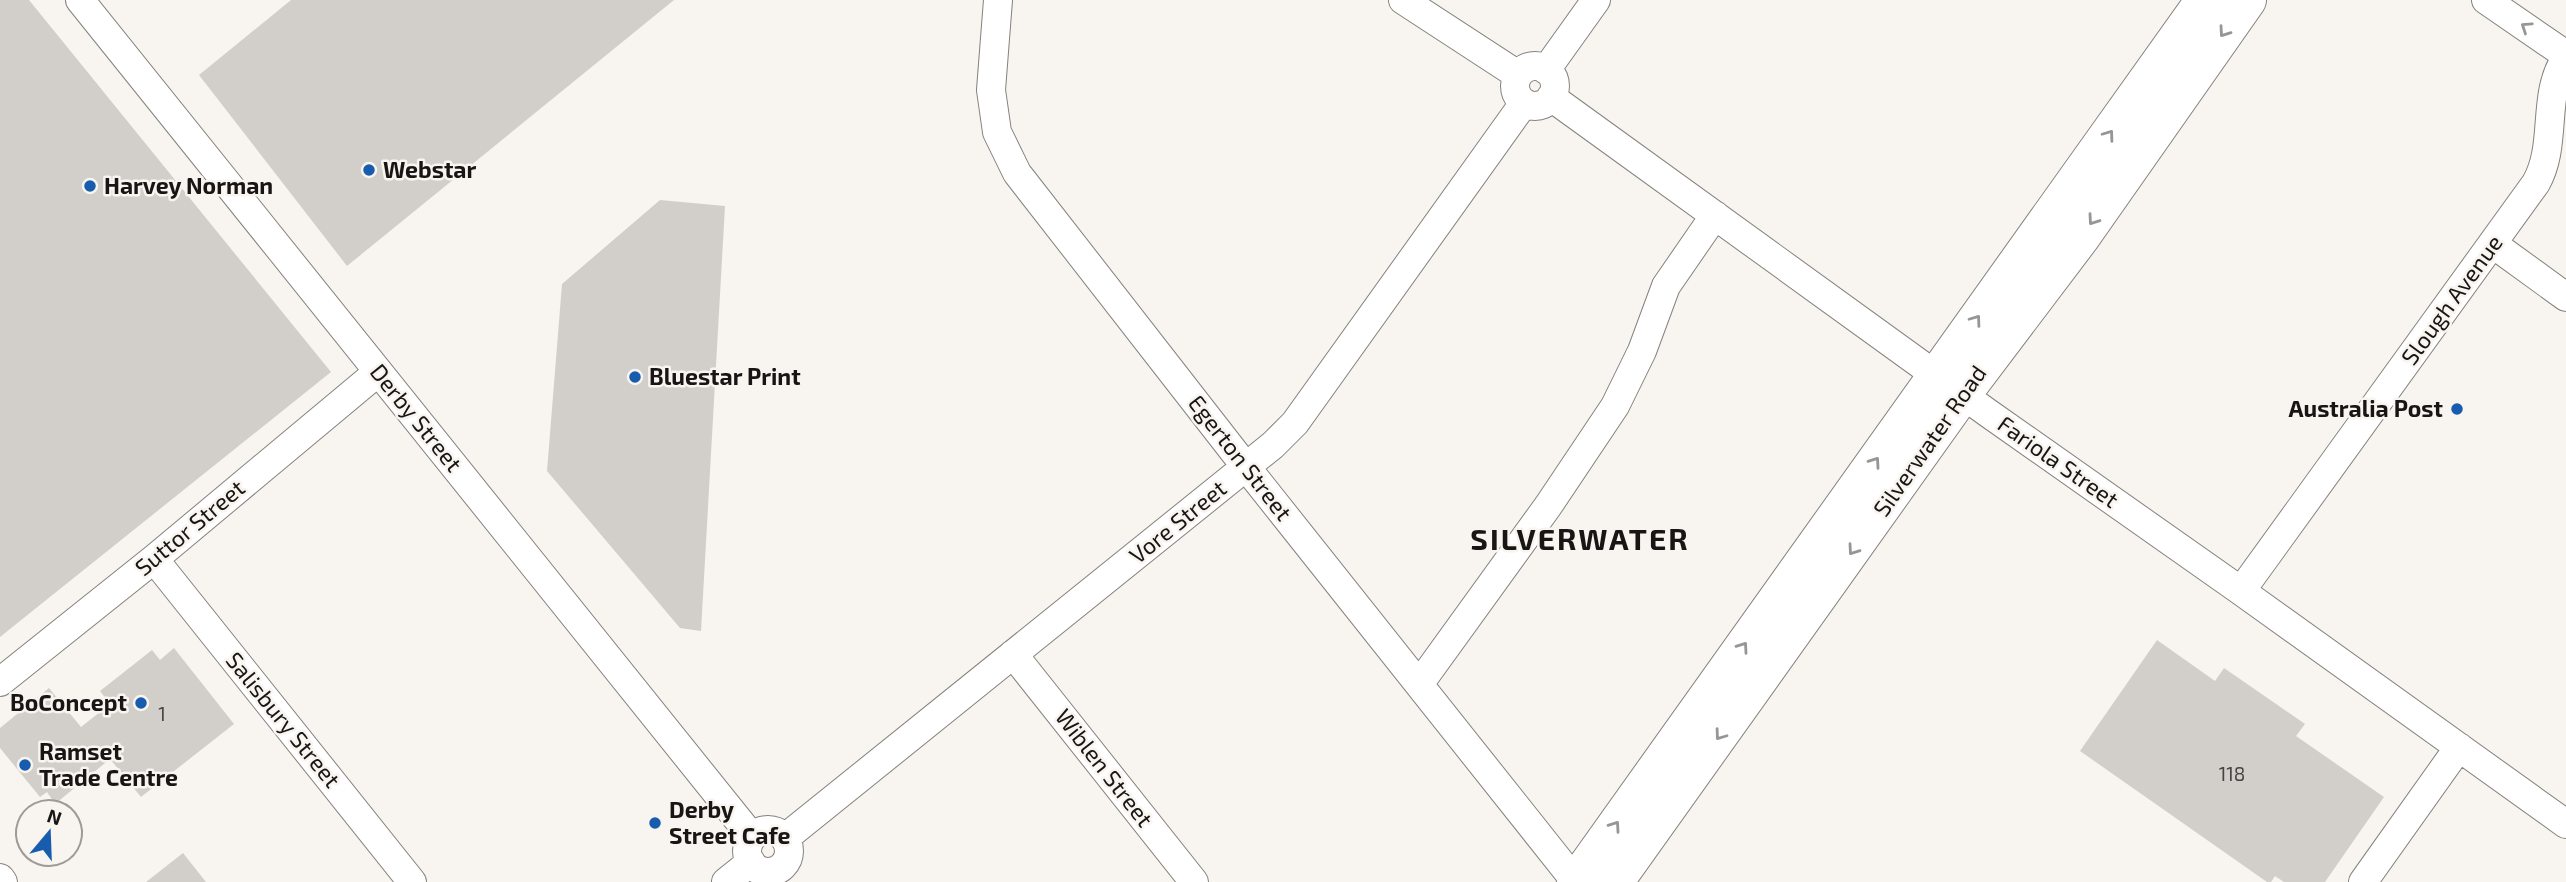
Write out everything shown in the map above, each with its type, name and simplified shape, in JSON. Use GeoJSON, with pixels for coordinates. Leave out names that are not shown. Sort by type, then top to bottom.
{"type":"FeatureCollection","features":[{"type":"Feature","properties":{"kind":"highway","name":"Silverwater Road"},"geometry":{"type":"LineString","coordinates":[[1614,882],[2205,0]]}},
{"type":"Feature","properties":{"kind":"highway","name":"Silverwater Road"},"geometry":{"type":"LineString","coordinates":[[1576,882],[1949,385],[2080,238],[2247,0]]}},
{"type":"Feature","properties":{"kind":"street","name":"Derby Street"},"geometry":{"type":"LineString","coordinates":[[80,0],[378,372],[752,850]]}},
{"type":"Feature","properties":{"kind":"street","name":"Egerton Street"},"geometry":{"type":"LineString","coordinates":[[998,0],[990,90],[997,132],[1017,173],[1246,467],[1576,882]]}},
{"type":"Feature","properties":{"kind":"street"},"geometry":{"type":"LineString","coordinates":[[1403,0],[1518,75],[1516,93],[1541,90]]}},
{"type":"Feature","properties":{"kind":"street","name":"Vore Street"},"geometry":{"type":"LineString","coordinates":[[788,862],[1013,654],[1273,445],[1295,423],[1541,90],[1595,0]]}},
{"type":"Feature","properties":{"kind":"street"},"geometry":{"type":"LineString","coordinates":[[2486,0],[2566,56]]}},
{"type":"Feature","properties":{"kind":"street","name":"Slough Avenue"},"geometry":{"type":"LineString","coordinates":[[2241,591],[2542,173],[2553,83],[2566,56]]}},
{"type":"Feature","properties":{"kind":"street","name":"Fariola Street"},"geometry":{"type":"LineString","coordinates":[[1541,90],[1949,385],[2566,824]]}},
{"type":"Feature","properties":{"kind":"street"},"geometry":{"type":"LineString","coordinates":[[1420,683],[1548,506],[1615,406],[1642,351],[1666,285],[1715,215]]}},
{"type":"Feature","properties":{"kind":"street"},"geometry":{"type":"LineString","coordinates":[[2493,244],[2566,297]]}},
{"type":"Feature","properties":{"kind":"street","name":"Suttor Street"},"geometry":{"type":"LineString","coordinates":[[0,682],[378,372]]}},
{"type":"Feature","properties":{"kind":"street","name":"Salisbury Street"},"geometry":{"type":"LineString","coordinates":[[154,558],[412,882]]}},
{"type":"Feature","properties":{"kind":"street","name":"Wiblen Street"},"geometry":{"type":"LineString","coordinates":[[1013,654],[1194,882]]}},
{"type":"Feature","properties":{"kind":"street"},"geometry":{"type":"LineString","coordinates":[[2363,882],[2459,747]]}},
{"type":"Feature","properties":{"kind":"street"},"geometry":{"type":"LineString","coordinates":[[726,882],[752,850],[757,833],[769,830],[780,833],[788,862],[766,872],[755,867],[752,850]]}},
{"type":"Feature","properties":{"kind":"building","name":"Harvey Norman"},"geometry":{"type":"Polygon","coordinates":[[[0,0],[29,0],[331,372],[0,637],[0,0]]]}},
{"type":"Feature","properties":{"kind":"building","name":"Webstar"},"geometry":{"type":"Polygon","coordinates":[[[291,0],[674,0],[347,266],[199,75],[291,0]]]}},
{"type":"Feature","properties":{"kind":"building","name":"Bluestar Print"},"geometry":{"type":"Polygon","coordinates":[[[660,200],[725,206],[701,631],[680,628],[547,471],[562,284],[660,200]]]}},
{"type":"Feature","properties":{"kind":"building"},"geometry":{"type":"Polygon","coordinates":[[[2157,640],[2215,681],[2224,668],[2305,724],[2296,736],[2384,797],[2325,882],[2284,882],[2275,876],[2271,882],[2267,882],[2080,751],[2157,640]]]}},
{"type":"Feature","properties":{"kind":"building"},"geometry":{"type":"Polygon","coordinates":[[[174,648],[234,724],[141,797],[110,759],[62,798],[51,798],[47,792],[40,797],[0,748],[0,728],[49,688],[81,727],[110,704],[100,691],[152,650],[160,660],[174,648]]]}},
{"type":"Feature","properties":{"kind":"building"},"geometry":{"type":"Polygon","coordinates":[[[183,853],[206,882],[146,882],[183,853]]]}},
{"type":"Feature","properties":{"kind":"place","name":"Webstar"},"geometry":{"type":"Point","coordinates":[369,170]}},
{"type":"Feature","properties":{"kind":"place","name":"Harvey Norman"},"geometry":{"type":"Point","coordinates":[90,186]}},
{"type":"Feature","properties":{"kind":"place","name":"Bluestar Print"},"geometry":{"type":"Point","coordinates":[635,377]}},
{"type":"Feature","properties":{"kind":"place","name":"Australia Post"},"geometry":{"type":"Point","coordinates":[2457,409]}},
{"type":"Feature","properties":{"kind":"place","name":"BoConcept"},"geometry":{"type":"Point","coordinates":[141,703]}},
{"type":"Feature","properties":{"kind":"place","name":"Ramset Trade Centre"},"geometry":{"type":"Point","coordinates":[25,765]}},
{"type":"Feature","properties":{"kind":"place","name":"Derby Street Cafe"},"geometry":{"type":"Point","coordinates":[655,823]}},
{"type":"Feature","properties":{"kind":"district","name":"SILVERWATER"},"geometry":{"type":"Point","coordinates":[1580,540]}}]}
